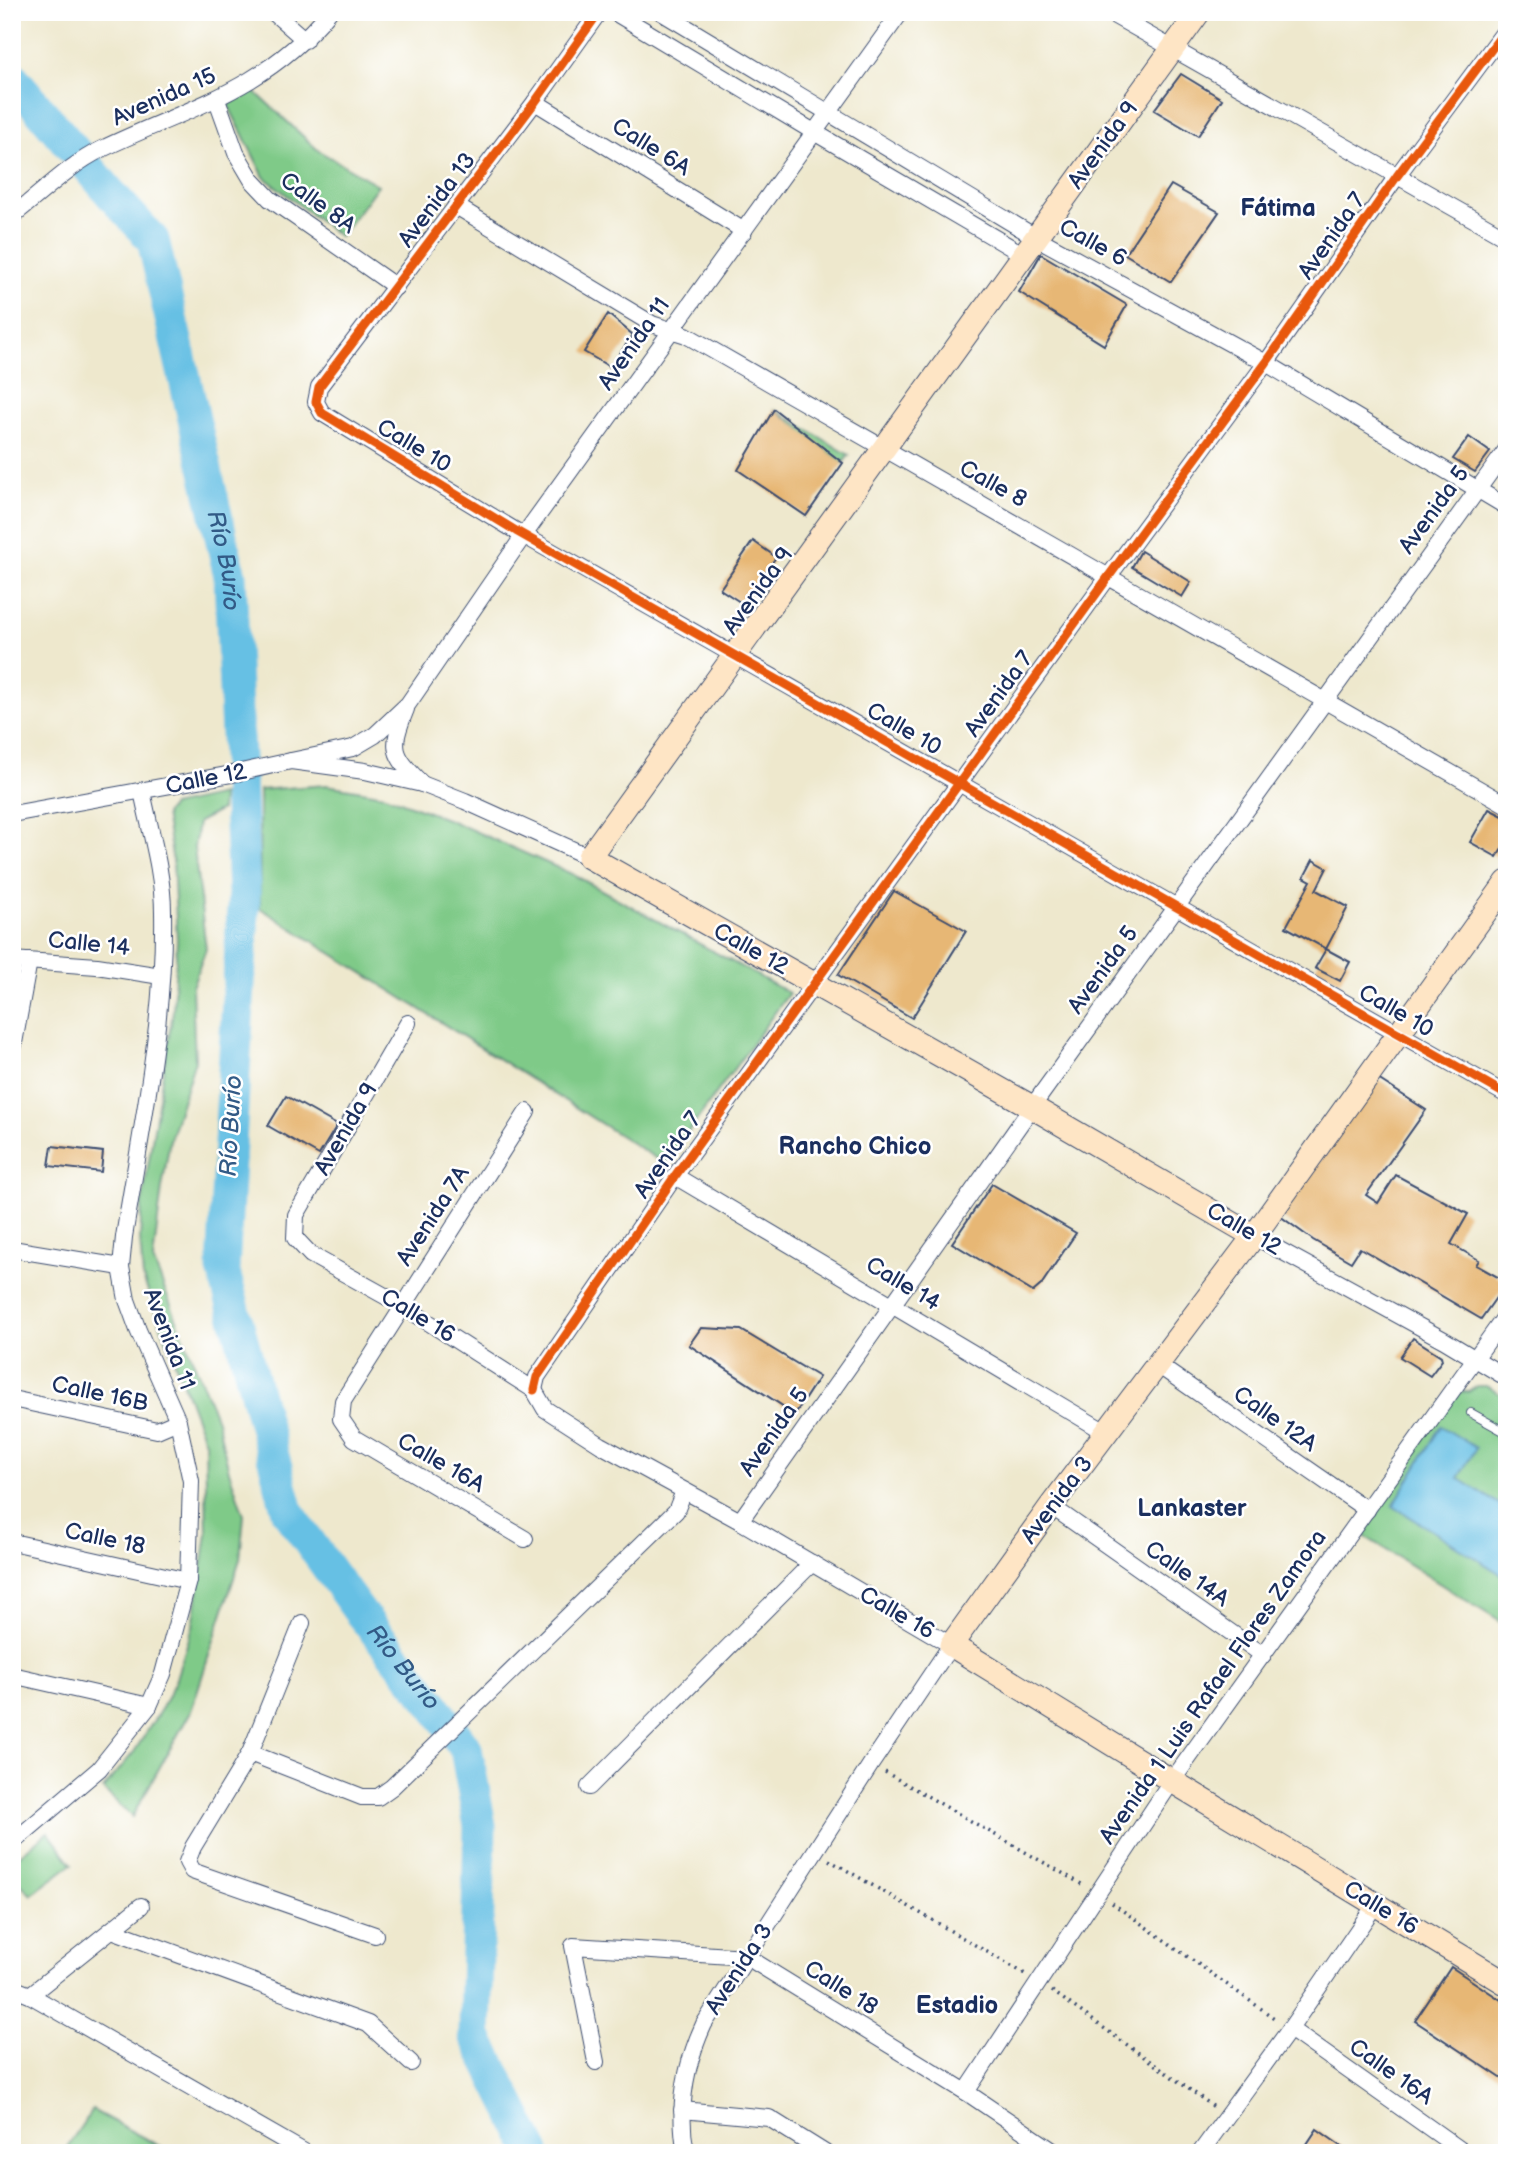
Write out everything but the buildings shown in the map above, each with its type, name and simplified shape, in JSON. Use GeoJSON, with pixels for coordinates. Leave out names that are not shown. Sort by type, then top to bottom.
{"type":"FeatureCollection","features":[{"type":"Feature","properties":{"kind":"street"},"geometry":{"type":"LineString","coordinates":[[273,12],[305,40]]}},
{"type":"Feature","properties":{"kind":"street","name":"Avenida 15"},"geometry":{"type":"LineString","coordinates":[[12,216],[76,165],[100,150],[216,100],[262,74],[305,40],[329,12]]}},
{"type":"Feature","properties":{"kind":"street","name":"Avenida 13"},"geometry":{"type":"LineString","coordinates":[[322,413],[316,402],[319,387],[535,102],[599,12]]}},
{"type":"Feature","properties":{"kind":"street","name":"Calle 6"},"geometry":{"type":"LineString","coordinates":[[614,12],[814,132],[1030,246],[1266,363],[1507,507]]}},
{"type":"Feature","properties":{"kind":"street","name":"Calle 6"},"geometry":{"type":"LineString","coordinates":[[661,12],[829,112],[1030,246]]}},
{"type":"Feature","properties":{"kind":"street","name":"Avenida 11"},"geometry":{"type":"LineString","coordinates":[[291,761],[353,748],[375,735],[408,704],[524,535],[901,12]]}},
{"type":"Feature","properties":{"kind":"street"},"geometry":{"type":"LineString","coordinates":[[1108,12],[1507,238]]}},
{"type":"Feature","properties":{"kind":"street","name":"Avenida 9"},"geometry":{"type":"LineString","coordinates":[[589,857],[1199,12]]}},
{"type":"Feature","properties":{"kind":"street","name":"Avenida 7"},"geometry":{"type":"LineString","coordinates":[[534,1390],[537,1377],[676,1175],[1266,363],[1397,176],[1507,28]]}},
{"type":"Feature","properties":{"kind":"street","name":"Calle 8A"},"geometry":{"type":"LineString","coordinates":[[216,100],[236,153],[252,180],[270,199],[396,287]]}},
{"type":"Feature","properties":{"kind":"street","name":"Calle 6A"},"geometry":{"type":"LineString","coordinates":[[535,102],[744,231]]}},
{"type":"Feature","properties":{"kind":"street","name":"Calle 8"},"geometry":{"type":"LineString","coordinates":[[456,206],[652,324],[686,335],[1507,805]]}},
{"type":"Feature","properties":{"kind":"street","name":"Calle 10"},"geometry":{"type":"LineString","coordinates":[[322,413],[524,535],[1507,1095]]}},
{"type":"Feature","properties":{"kind":"street","name":"Avenida 5"},"geometry":{"type":"LineString","coordinates":[[740,1521],[1032,1107],[1507,449]]}},
{"type":"Feature","properties":{"kind":"street","name":"Avenida 11"},"geometry":{"type":"LineString","coordinates":[[408,704],[395,737],[396,750],[400,761],[422,784]]}},
{"type":"Feature","properties":{"kind":"street","name":"Calle 12"},"geometry":{"type":"LineString","coordinates":[[12,814],[291,761],[365,771],[422,784],[589,857],[1507,1378]]}},
{"type":"Feature","properties":{"kind":"street","name":"Avenida 11"},"geometry":{"type":"LineString","coordinates":[[12,1843],[100,1769],[149,1706],[163,1674],[188,1581],[191,1481],[178,1421],[134,1320],[121,1267],[161,976],[162,893],[142,791]]}},
{"type":"Feature","properties":{"kind":"street","name":"Avenida 3"},"geometry":{"type":"LineString","coordinates":[[686,2153],[681,2110],[685,2079],[699,2035],[871,1764],[951,1645],[1051,1506],[1254,1236],[1507,882]]}},
{"type":"Feature","properties":{"kind":"street"},"geometry":{"type":"LineString","coordinates":[[12,1054],[21,960]]}},
{"type":"Feature","properties":{"kind":"street","name":"Calle 14"},"geometry":{"type":"LineString","coordinates":[[21,960],[97,966],[161,976]]}},
{"type":"Feature","properties":{"kind":"street","name":"Avenida 9"},"geometry":{"type":"LineString","coordinates":[[295,1238],[296,1215],[408,1023]]}},
{"type":"Feature","properties":{"kind":"street","name":"Avenida 7A"},"geometry":{"type":"LineString","coordinates":[[341,1419],[343,1401],[527,1112]]}},
{"type":"Feature","properties":{"kind":"street","name":"Calle 14"},"geometry":{"type":"LineString","coordinates":[[676,1175],[1107,1433]]}},
{"type":"Feature","properties":{"kind":"street","name":"Calle 16"},"geometry":{"type":"LineString","coordinates":[[295,1238],[311,1255],[403,1306],[534,1390],[542,1405],[551,1414],[951,1645],[1507,1984]]}},
{"type":"Feature","properties":{"kind":"street"},"geometry":{"type":"LineString","coordinates":[[12,1249],[121,1267]]}},
{"type":"Feature","properties":{"kind":"street","name":"Avenida 1 Luis Rafael Flores Zamora"},"geometry":{"type":"LineString","coordinates":[[966,2092],[1172,1782],[1507,1314]]}},
{"type":"Feature","properties":{"kind":"street","name":"Calle 12A"},"geometry":{"type":"LineString","coordinates":[[1158,1365],[1367,1510]]}},
{"type":"Feature","properties":{"kind":"street","name":"Calle 16B"},"geometry":{"type":"LineString","coordinates":[[12,1399],[157,1430],[178,1421]]}},
{"type":"Feature","properties":{"kind":"street","name":"Calle 16A"},"geometry":{"type":"LineString","coordinates":[[341,1419],[354,1438],[525,1539]]}},
{"type":"Feature","properties":{"kind":"street"},"geometry":{"type":"LineString","coordinates":[[250,1753],[362,1797],[378,1797],[392,1787],[676,1511],[684,1490]]}},
{"type":"Feature","properties":{"kind":"street","name":"Calle 14A"},"geometry":{"type":"LineString","coordinates":[[1051,1506],[1262,1655]]}},
{"type":"Feature","properties":{"kind":"street","name":"Calle 18"},"geometry":{"type":"LineString","coordinates":[[12,1542],[188,1581]]}},
{"type":"Feature","properties":{"kind":"street"},"geometry":{"type":"LineString","coordinates":[[589,1787],[813,1563]]}},
{"type":"Feature","properties":{"kind":"street"},"geometry":{"type":"LineString","coordinates":[[302,1623],[250,1753],[193,1847],[187,1862],[192,1871],[375,1935]]}},
{"type":"Feature","properties":{"kind":"street"},"geometry":{"type":"LineString","coordinates":[[12,1675],[149,1706]]}},
{"type":"Feature","properties":{"kind":"street"},"geometry":{"type":"LineString","coordinates":[[1200,2153],[1375,1905]]}},
{"type":"Feature","properties":{"kind":"street"},"geometry":{"type":"LineString","coordinates":[[30,1994],[141,1906]]}},
{"type":"Feature","properties":{"kind":"street"},"geometry":{"type":"LineString","coordinates":[[112,1930],[368,2024],[411,2063]]}},
{"type":"Feature","properties":{"kind":"street","name":"Calle 18"},"geometry":{"type":"LineString","coordinates":[[596,2062],[573,1946],[747,1957],[966,2092],[1056,2153]]}},
{"type":"Feature","properties":{"kind":"street"},"geometry":{"type":"LineString","coordinates":[[12,1988],[30,1994],[306,2153]]}},
{"type":"Feature","properties":{"kind":"street","name":"Calle 16A"},"geometry":{"type":"LineString","coordinates":[[1290,2029],[1465,2153]]}},
{"type":"Feature","properties":{"kind":"street"},"geometry":{"type":"LineString","coordinates":[[681,2110],[769,2118],[825,2153]]}},
{"type":"Feature","properties":{"kind":"lane"},"geometry":{"type":"LineString","coordinates":[[1471,1413],[1507,1433]]}},
{"type":"Feature","properties":{"kind":"green space"},"geometry":{"type":"Polygon","coordinates":[[[252,89],[319,151],[378,185],[340,237],[264,177],[228,105],[252,89]]]}},
{"type":"Feature","properties":{"kind":"green space"},"geometry":{"type":"Polygon","coordinates":[[[774,409],[849,455],[843,463],[774,409]]]}},
{"type":"Feature","properties":{"kind":"green space"},"geometry":{"type":"Polygon","coordinates":[[[327,785],[385,795],[574,875],[789,993],[665,1164],[260,908],[259,790],[327,785]]]}},
{"type":"Feature","properties":{"kind":"green space"},"geometry":{"type":"Polygon","coordinates":[[[222,795],[221,810],[198,822],[194,848],[206,949],[192,987],[195,1060],[170,1140],[153,1260],[217,1420],[229,1471],[244,1515],[240,1559],[191,1711],[132,1817],[103,1789],[134,1752],[163,1706],[175,1681],[193,1626],[207,1534],[205,1442],[143,1278],[140,1239],[142,1203],[173,1011],[177,940],[173,862],[165,814],[172,806],[222,795]]]}},
{"type":"Feature","properties":{"kind":"green space"},"geometry":{"type":"Polygon","coordinates":[[[1477,1386],[1486,1386],[1507,1398],[1507,1626],[1361,1534],[1454,1391],[1469,1392],[1477,1386]]]}},
{"type":"Feature","properties":{"kind":"green space"},"geometry":{"type":"Polygon","coordinates":[[[48,1832],[72,1864],[31,1895],[12,1874],[12,1861],[48,1832]]]}},
{"type":"Feature","properties":{"kind":"green space"},"geometry":{"type":"Polygon","coordinates":[[[92,2110],[172,2153],[63,2153],[92,2110]]]}},
{"type":"Feature","properties":{"kind":"water"},"geometry":{"type":"Polygon","coordinates":[[[1441,1426],[1476,1448],[1458,1478],[1507,1509],[1507,1578],[1393,1506],[1441,1426]]]}},
{"type":"Feature","properties":{"kind":"waterway","name":"Río Burío"},"geometry":{"type":"LineString","coordinates":[[12,77],[153,240],[230,576],[244,893],[223,1269],[288,1512],[358,1610],[466,1749],[480,1826],[475,2035],[534,2153]]}},
{"type":"Feature","properties":{"kind":"cycle path"},"geometry":{"type":"LineString","coordinates":[[599,12],[535,102],[319,387],[316,402],[322,413],[516,531],[1507,1095]]}},
{"type":"Feature","properties":{"kind":"cycle path"},"geometry":{"type":"LineString","coordinates":[[534,1390],[537,1377],[675,1176],[1266,363],[1397,176],[1507,28]]}},
{"type":"Feature","properties":{"kind":"district","name":"Fátima"},"geometry":{"type":"Point","coordinates":[1278,208]}},
{"type":"Feature","properties":{"kind":"district","name":"Rancho Chico"},"geometry":{"type":"Point","coordinates":[855,1146]}},
{"type":"Feature","properties":{"kind":"district","name":"Lankaster"},"geometry":{"type":"Point","coordinates":[1192,1508]}},
{"type":"Feature","properties":{"kind":"district","name":"Estadio"},"geometry":{"type":"Point","coordinates":[957,2005]}}]}
